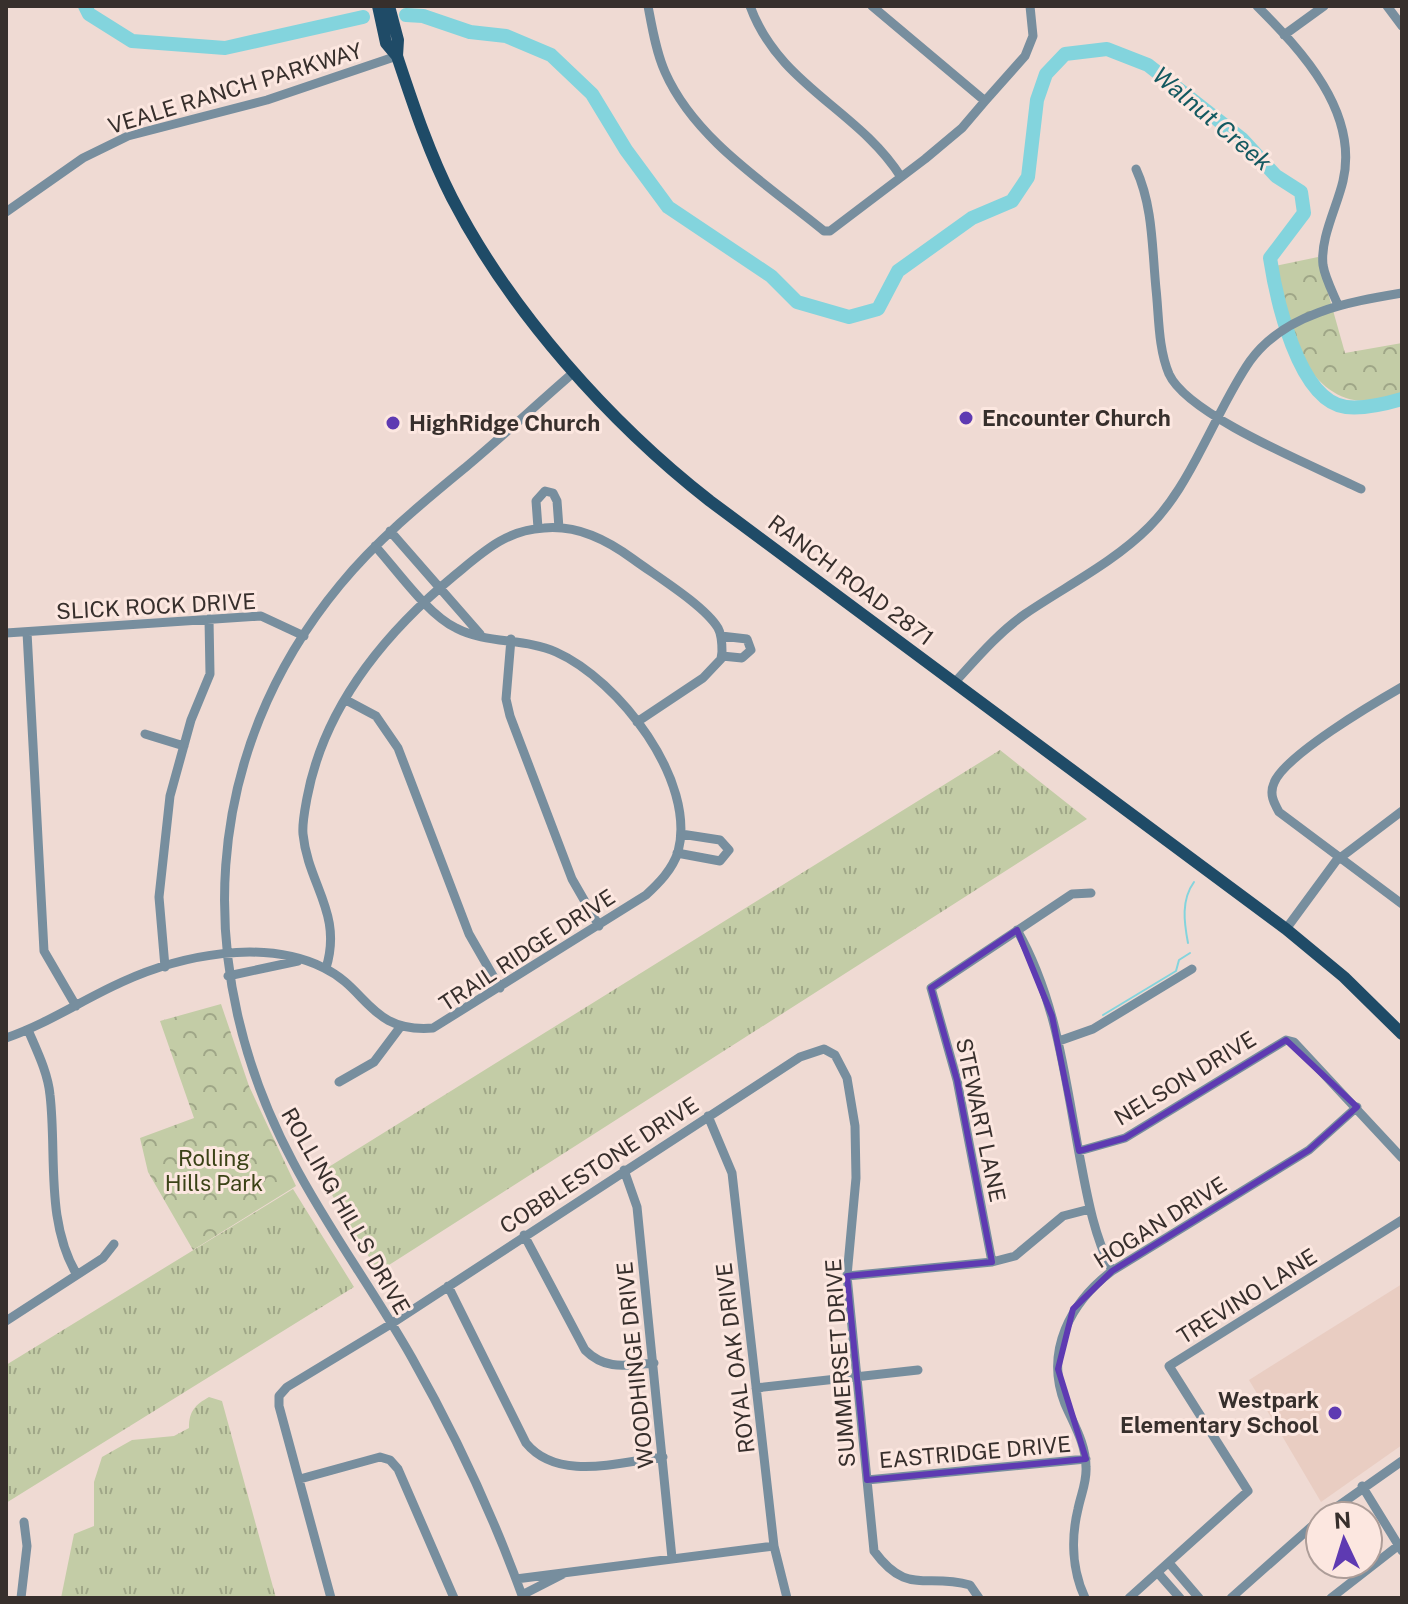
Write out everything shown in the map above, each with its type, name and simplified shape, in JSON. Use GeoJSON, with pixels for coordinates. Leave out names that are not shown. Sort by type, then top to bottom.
{"type":"FeatureCollection","features":[{"type":"Feature","properties":{"kind":"main road","name":"RANCH ROAD 2871"},"geometry":{"type":"LineString","coordinates":[[388,7],[398,40],[397,56],[440,173],[487,259],[573,373],[672,471],[1286,929],[1344,977],[1402,1034]]}},
{"type":"Feature","properties":{"kind":"street"},"geometry":{"type":"LineString","coordinates":[[648,6],[664,70],[683,105],[732,155],[824,231],[837,229],[962,128],[1025,56],[1033,36],[1034,7]]}},
{"type":"Feature","properties":{"kind":"street"},"geometry":{"type":"LineString","coordinates":[[750,6],[763,39],[784,66],[883,148],[901,177]]}},
{"type":"Feature","properties":{"kind":"street"},"geometry":{"type":"LineString","coordinates":[[872,6],[985,101]]}},
{"type":"Feature","properties":{"kind":"street"},"geometry":{"type":"LineString","coordinates":[[1257,6],[1316,73],[1337,109],[1343,128],[1346,155],[1344,178],[1323,252],[1323,268],[1338,305]]}},
{"type":"Feature","properties":{"kind":"street"},"geometry":{"type":"LineString","coordinates":[[1284,35],[1324,6]]}},
{"type":"Feature","properties":{"kind":"street"},"geometry":{"type":"LineString","coordinates":[[1387,6],[1402,26]]}},
{"type":"Feature","properties":{"kind":"street","name":"VEALE RANCH PARKWAY"},"geometry":{"type":"LineString","coordinates":[[6,212],[59,174],[128,136],[267,100],[397,56]]}},
{"type":"Feature","properties":{"kind":"street"},"geometry":{"type":"LineString","coordinates":[[1136,169],[1148,201],[1167,367],[1183,394],[1218,418],[1361,489]]}},
{"type":"Feature","properties":{"kind":"street"},"geometry":{"type":"LineString","coordinates":[[955,682],[996,637],[1124,549],[1150,526],[1188,475],[1252,358],[1263,348],[1305,318],[1338,305],[1402,293]]}},
{"type":"Feature","properties":{"kind":"street","name":"ROLLING HILLS DRIVE"},"geometry":{"type":"LineString","coordinates":[[523,1597],[472,1473],[391,1324],[295,1166],[265,1108],[239,1029],[228,976],[226,874],[239,785],[269,694],[304,636],[339,586],[390,531],[573,373]]}},
{"type":"Feature","properties":{"kind":"street"},"geometry":{"type":"LineString","coordinates":[[538,528],[536,501],[545,491],[553,493],[557,501],[559,528]]}},
{"type":"Feature","properties":{"kind":"street"},"geometry":{"type":"LineString","coordinates":[[326,968],[332,927],[303,833],[308,795],[328,735],[374,653],[424,601],[497,540],[538,528],[559,528],[598,537],[619,549],[710,619],[721,636],[722,656],[703,678],[637,722]]}},
{"type":"Feature","properties":{"kind":"street"},"geometry":{"type":"LineString","coordinates":[[390,531],[480,634]]}},
{"type":"Feature","properties":{"kind":"street","name":"TRAIL RIDGE DRIVE"},"geometry":{"type":"LineString","coordinates":[[375,546],[424,601],[454,628],[554,651],[580,664],[617,696],[637,722],[678,794],[681,834],[668,873],[646,895],[441,1026],[422,1029],[401,1026]]}},
{"type":"Feature","properties":{"kind":"street","name":"SLICK ROCK DRIVE"},"geometry":{"type":"LineString","coordinates":[[6,633],[261,616],[304,636]]}},
{"type":"Feature","properties":{"kind":"street"},"geometry":{"type":"LineString","coordinates":[[165,967],[159,897],[170,796],[210,674],[209,619]]}},
{"type":"Feature","properties":{"kind":"street"},"geometry":{"type":"LineString","coordinates":[[27,632],[44,951],[76,1006]]}},
{"type":"Feature","properties":{"kind":"street"},"geometry":{"type":"LineString","coordinates":[[721,636],[747,639],[751,650],[742,658],[722,656]]}},
{"type":"Feature","properties":{"kind":"street"},"geometry":{"type":"LineString","coordinates":[[511,639],[506,699],[510,716],[572,879],[599,926]]}},
{"type":"Feature","properties":{"kind":"street"},"geometry":{"type":"LineString","coordinates":[[1402,687],[1306,751],[1280,772],[1272,788],[1279,812],[1402,904]]}},
{"type":"Feature","properties":{"kind":"street"},"geometry":{"type":"LineString","coordinates":[[346,700],[376,716],[393,738],[469,934],[500,988]]}},
{"type":"Feature","properties":{"kind":"street"},"geometry":{"type":"LineString","coordinates":[[145,734],[184,746]]}},
{"type":"Feature","properties":{"kind":"street"},"geometry":{"type":"LineString","coordinates":[[1286,929],[1341,858],[1402,811]]}},
{"type":"Feature","properties":{"kind":"street"},"geometry":{"type":"LineString","coordinates":[[677,853],[720,861],[729,850],[720,840],[681,834]]}},
{"type":"Feature","properties":{"kind":"street"},"geometry":{"type":"LineString","coordinates":[[1091,893],[1072,894],[1017,930],[1042,983],[1059,1041],[1097,1241],[1112,1271]]}},
{"type":"Feature","properties":{"kind":"street","name":"STEWART LANE"},"geometry":{"type":"LineString","coordinates":[[992,1262],[957,1080],[931,988],[1017,930]]}},
{"type":"Feature","properties":{"kind":"street"},"geometry":{"type":"LineString","coordinates":[[6,1038],[132,978],[165,967],[226,956],[280,953],[326,968],[373,1010],[401,1026],[374,1062],[339,1082]]}},
{"type":"Feature","properties":{"kind":"street"},"geometry":{"type":"LineString","coordinates":[[228,976],[298,961]]}},
{"type":"Feature","properties":{"kind":"street"},"geometry":{"type":"LineString","coordinates":[[1059,1041],[1093,1029],[1192,969]]}},
{"type":"Feature","properties":{"kind":"street"},"geometry":{"type":"LineString","coordinates":[[28,1030],[50,1092],[57,1215],[64,1252],[77,1275]]}},
{"type":"Feature","properties":{"kind":"street","name":"NELSON DRIVE"},"geometry":{"type":"LineString","coordinates":[[1079,1151],[1125,1138],[1286,1040],[1294,1042],[1402,1158]]}},
{"type":"Feature","properties":{"kind":"street","name":"COBBLESTONE DRIVE"},"geometry":{"type":"LineString","coordinates":[[300,1479],[279,1396],[287,1387],[391,1324],[800,1057],[824,1049],[831,1051]]}},
{"type":"Feature","properties":{"kind":"street","name":"SUMMERSET DRIVE"},"geometry":{"type":"LineString","coordinates":[[831,1051],[847,1078],[855,1126],[856,1178],[847,1276],[874,1551],[887,1569],[906,1581],[970,1585],[979,1598]]}},
{"type":"Feature","properties":{"kind":"street","name":"HOGAN DRIVE"},"geometry":{"type":"LineString","coordinates":[[1085,1598],[1075,1568],[1073,1538],[1086,1477],[1086,1459],[1080,1435],[1064,1401],[1058,1369],[1061,1337],[1073,1309],[1090,1288],[1112,1271],[1309,1150],[1357,1107]]}},
{"type":"Feature","properties":{"kind":"street","name":"ROYAL OAK DRIVE"},"geometry":{"type":"LineString","coordinates":[[708,1116],[732,1173],[774,1546],[787,1598]]}},
{"type":"Feature","properties":{"kind":"street","name":"WOODHINGE DRIVE"},"geometry":{"type":"LineString","coordinates":[[624,1170],[637,1207],[672,1558]]}},
{"type":"Feature","properties":{"kind":"street"},"geometry":{"type":"LineString","coordinates":[[847,1276],[992,1262],[1015,1256],[1063,1216],[1090,1209]]}},
{"type":"Feature","properties":{"kind":"street","name":"TREVINO LANE"},"geometry":{"type":"LineString","coordinates":[[1129,1598],[1248,1491],[1169,1366],[1402,1220]]}},
{"type":"Feature","properties":{"kind":"street"},"geometry":{"type":"LineString","coordinates":[[524,1235],[585,1350],[594,1359],[617,1366],[654,1363]]}},
{"type":"Feature","properties":{"kind":"street"},"geometry":{"type":"LineString","coordinates":[[6,1321],[103,1258],[114,1244]]}},
{"type":"Feature","properties":{"kind":"street"},"geometry":{"type":"LineString","coordinates":[[448,1286],[526,1443],[545,1462],[575,1467],[663,1457]]}},
{"type":"Feature","properties":{"kind":"street"},"geometry":{"type":"LineString","coordinates":[[756,1388],[918,1370]]}},
{"type":"Feature","properties":{"kind":"street"},"geometry":{"type":"LineString","coordinates":[[331,1598],[300,1479],[380,1457],[390,1460],[404,1482],[454,1598]]}},
{"type":"Feature","properties":{"kind":"street","name":"EASTRIDGE DRIVE"},"geometry":{"type":"LineString","coordinates":[[867,1480],[1086,1459]]}},
{"type":"Feature","properties":{"kind":"street"},"geometry":{"type":"LineString","coordinates":[[1344,1500],[1402,1461]]}},
{"type":"Feature","properties":{"kind":"street"},"geometry":{"type":"LineString","coordinates":[[1331,1598],[1400,1548],[1362,1486]]}},
{"type":"Feature","properties":{"kind":"street"},"geometry":{"type":"LineString","coordinates":[[21,1598],[27,1546],[24,1522]]}},
{"type":"Feature","properties":{"kind":"street"},"geometry":{"type":"LineString","coordinates":[[1231,1598],[1304,1534]]}},
{"type":"Feature","properties":{"kind":"street"},"geometry":{"type":"LineString","coordinates":[[516,1579],[774,1546]]}},
{"type":"Feature","properties":{"kind":"street"},"geometry":{"type":"LineString","coordinates":[[1169,1563],[1199,1598]]}},
{"type":"Feature","properties":{"kind":"street"},"geometry":{"type":"LineString","coordinates":[[1158,1573],[1180,1598]]}},
{"type":"Feature","properties":{"kind":"street"},"geometry":{"type":"LineString","coordinates":[[523,1597],[563,1574]]}},
{"type":"Feature","properties":{"kind":"highlighted area"},"geometry":{"type":"Polygon","coordinates":[[[1017,930],[1052,1016],[1079,1151],[1125,1138],[1286,1040],[1357,1107],[1309,1150],[1112,1271],[1073,1309],[1058,1369],[1086,1459],[867,1480],[847,1276],[992,1262],[957,1080],[931,988],[1017,930]]]}},
{"type":"Feature","properties":{"kind":"shaded area","name":"Westpark Elementary School"},"geometry":{"type":"Polygon","coordinates":[[[1402,1284],[1402,1445],[1324,1500],[1320,1500],[1249,1380],[1402,1284]]]}},
{"type":"Feature","properties":{"kind":"green space"},"geometry":{"type":"Polygon","coordinates":[[[1318,257],[1345,353],[1402,343],[1402,395],[1367,400],[1346,398],[1329,389],[1304,360],[1288,323],[1275,266],[1318,257]]]}},
{"type":"Feature","properties":{"kind":"green space"},"geometry":{"type":"Polygon","coordinates":[[[1000,750],[1087,819],[378,1272],[319,1173],[1000,750]]]}},
{"type":"Feature","properties":{"kind":"green space","name":"Rolling Hills Park"},"geometry":{"type":"Polygon","coordinates":[[[221,1004],[249,1086],[296,1186],[193,1250],[148,1172],[140,1138],[194,1118],[160,1021],[221,1004]]]}},
{"type":"Feature","properties":{"kind":"green space"},"geometry":{"type":"Polygon","coordinates":[[[293,1189],[354,1287],[6,1503],[6,1365],[293,1189]]]}},
{"type":"Feature","properties":{"kind":"green space"},"geometry":{"type":"Polygon","coordinates":[[[209,1397],[222,1401],[276,1598],[61,1598],[74,1534],[94,1526],[94,1482],[102,1457],[132,1440],[174,1436],[189,1428],[194,1409],[209,1397]]]}},
{"type":"Feature","properties":{"kind":"waterway","name":"Walnut Creek"},"geometry":{"type":"LineString","coordinates":[[85,6],[89,14],[132,41],[225,48],[363,17]]}},
{"type":"Feature","properties":{"kind":"waterway","name":"Walnut Creek"},"geometry":{"type":"LineString","coordinates":[[406,15],[423,16],[470,32],[506,36],[551,55],[592,94],[626,150],[668,207],[771,276],[797,302],[849,317],[878,309],[898,271],[972,218],[1012,201],[1028,177],[1037,100],[1046,74],[1065,54],[1107,49],[1148,65],[1242,139],[1276,176],[1301,192],[1304,213],[1270,258],[1292,345],[1315,387],[1329,400],[1346,407],[1367,407],[1402,399]]}},
{"type":"Feature","properties":{"kind":"waterway"},"geometry":{"type":"LineString","coordinates":[[1188,943],[1185,904],[1194,882]]}},
{"type":"Feature","properties":{"kind":"waterway"},"geometry":{"type":"LineString","coordinates":[[1103,1015],[1176,971],[1179,960],[1190,953]]}},
{"type":"Feature","properties":{"kind":"place","name":"Encounter Church"},"geometry":{"type":"Point","coordinates":[966,418]}},
{"type":"Feature","properties":{"kind":"place","name":"HighRidge Church"},"geometry":{"type":"Point","coordinates":[393,423]}},
{"type":"Feature","properties":{"kind":"place","name":"Westpark Elementary School"},"geometry":{"type":"Point","coordinates":[1335,1413]}}]}
